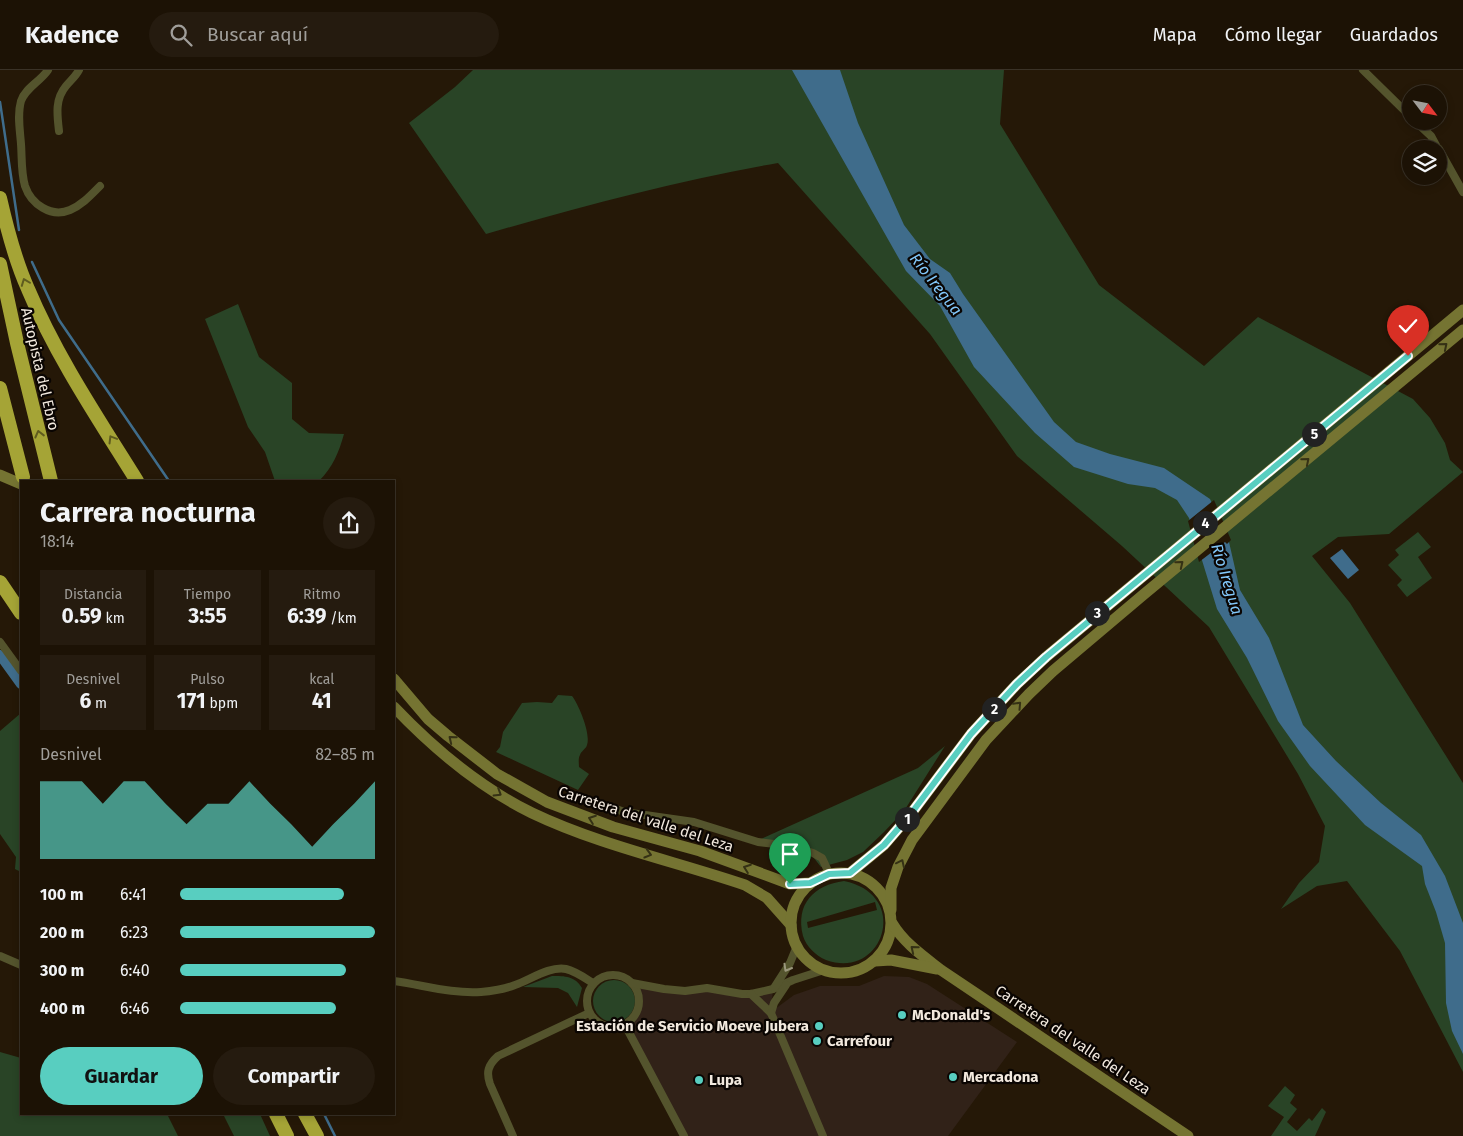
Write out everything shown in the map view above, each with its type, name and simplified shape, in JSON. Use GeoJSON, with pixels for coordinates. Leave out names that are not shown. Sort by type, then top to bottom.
{"type":"FeatureCollection","features":[{"type":"Feature","properties":{"kind":"highway"},"geometry":{"type":"LineString","coordinates":[[0,198],[18,261],[38,311],[78,384],[136,480]]}},
{"type":"Feature","properties":{"kind":"highway","name":"Autopista del Ebro"},"geometry":{"type":"LineString","coordinates":[[0,264],[17,343],[51,480]]}},
{"type":"Feature","properties":{"kind":"highway"},"geometry":{"type":"LineString","coordinates":[[0,388],[22,480]]}},
{"type":"Feature","properties":{"kind":"highway"},"geometry":{"type":"LineString","coordinates":[[0,582],[20,612]]}},
{"type":"Feature","properties":{"kind":"highway"},"geometry":{"type":"LineString","coordinates":[[276,1115],[287,1136]]}},
{"type":"Feature","properties":{"kind":"highway"},"geometry":{"type":"LineString","coordinates":[[308,1115],[318,1136]]}},
{"type":"Feature","properties":{"kind":"main road"},"geometry":{"type":"LineString","coordinates":[[850,873],[884,845],[910,815],[971,734],[1017,684],[1046,657],[1463,310]]}},
{"type":"Feature","properties":{"kind":"main road"},"geometry":{"type":"LineString","coordinates":[[890,910],[880,889],[861,876],[850,873],[829,874],[810,883],[798,897],[794,906],[791,925],[797,946],[808,961],[824,970],[834,973],[853,972],[875,961],[886,948],[890,936],[892,923],[890,910],[891,888],[898,867],[912,840],[986,740],[1053,671],[1463,330]]}},
{"type":"Feature","properties":{"kind":"main road"},"geometry":{"type":"LineString","coordinates":[[0,475],[20,480]]}},
{"type":"Feature","properties":{"kind":"main road","name":"Carretera del valle del Leza"},"geometry":{"type":"LineString","coordinates":[[395,680],[428,719],[454,741],[497,774],[547,802],[613,827],[700,851],[790,884],[810,883]]}},
{"type":"Feature","properties":{"kind":"main road","name":"Carretera del valle del Leza"},"geometry":{"type":"LineString","coordinates":[[395,707],[443,755],[474,778],[531,812],[592,837],[745,884],[767,898],[791,925]]}},
{"type":"Feature","properties":{"kind":"main road","name":"Carretera del valle del Leza"},"geometry":{"type":"LineString","coordinates":[[892,923],[907,943],[941,970],[1188,1136]]}},
{"type":"Feature","properties":{"kind":"main road","name":"Carretera del valle del Leza"},"geometry":{"type":"LineString","coordinates":[[875,961],[891,960],[941,970]]}},
{"type":"Feature","properties":{"kind":"street"},"geometry":{"type":"LineString","coordinates":[[48,70],[28,90],[20,103],[19,116],[24,184],[30,198],[42,209],[58,212],[69,211],[84,201],[100,186]]}},
{"type":"Feature","properties":{"kind":"street"},"geometry":{"type":"LineString","coordinates":[[59,131],[58,100],[79,70]]}},
{"type":"Feature","properties":{"kind":"street"},"geometry":{"type":"LineString","coordinates":[[1363,70],[1402,108]]}},
{"type":"Feature","properties":{"kind":"street"},"geometry":{"type":"LineString","coordinates":[[1425,130],[1433,140]]}},
{"type":"Feature","properties":{"kind":"street"},"geometry":{"type":"LineString","coordinates":[[1447,163],[1463,192]]}},
{"type":"Feature","properties":{"kind":"street"},"geometry":{"type":"LineString","coordinates":[[0,642],[20,670]]}},
{"type":"Feature","properties":{"kind":"street"},"geometry":{"type":"LineString","coordinates":[[611,807],[624,812],[694,822],[758,842],[791,846],[822,858],[829,874]]}},
{"type":"Feature","properties":{"kind":"street"},"geometry":{"type":"LineString","coordinates":[[773,989],[790,964],[797,946]]}},
{"type":"Feature","properties":{"kind":"street"},"geometry":{"type":"LineString","coordinates":[[0,956],[20,965]]}},
{"type":"Feature","properties":{"kind":"street"},"geometry":{"type":"LineString","coordinates":[[395,981],[453,991],[481,992],[514,986],[552,970],[564,969],[580,975],[593,983]]}},
{"type":"Feature","properties":{"kind":"street"},"geometry":{"type":"LineString","coordinates":[[650,988],[639,1002],[636,1014],[624,1025],[608,1028],[600,1025],[589,1013],[586,1001],[589,988],[593,983],[610,975],[625,978],[632,983],[650,988],[685,990],[708,988],[751,994],[773,989],[824,970]]}},
{"type":"Feature","properties":{"kind":"street"},"geometry":{"type":"LineString","coordinates":[[632,983],[639,1002]]}},
{"type":"Feature","properties":{"kind":"street"},"geometry":{"type":"LineString","coordinates":[[771,1013],[774,1003],[787,984]]}},
{"type":"Feature","properties":{"kind":"street"},"geometry":{"type":"LineString","coordinates":[[751,994],[771,1013],[824,1136]]}},
{"type":"Feature","properties":{"kind":"street"},"geometry":{"type":"LineString","coordinates":[[513,1136],[487,1075],[490,1062],[498,1056],[589,1013]]}},
{"type":"Feature","properties":{"kind":"street"},"geometry":{"type":"LineString","coordinates":[[624,1025],[684,1136]]}},
{"type":"Feature","properties":{"kind":"shaded area"},"geometry":{"type":"Polygon","coordinates":[[[884,976],[909,977],[927,984],[1017,1042],[948,1136],[684,1136],[625,1025],[636,1014],[639,1006],[639,997],[636,990],[641,985],[734,992],[773,989],[771,1012],[794,995],[820,986],[859,986],[884,976]]]}},
{"type":"Feature","properties":{"kind":"green space"},"geometry":{"type":"Polygon","coordinates":[[[473,70],[1004,70],[1000,124],[1099,285],[1204,366],[1258,317],[1413,399],[1430,418],[1445,443],[1450,460],[1463,472],[1389,534],[1338,537],[1312,556],[1350,603],[1463,783],[1463,1072],[1400,951],[1347,881],[1317,886],[1281,909],[1299,883],[1319,862],[1325,826],[1298,774],[1209,627],[1122,546],[1017,456],[930,334],[778,163],[704,177],[631,194],[486,234],[409,123],[455,87],[473,70]]]}},
{"type":"Feature","properties":{"kind":"green space"},"geometry":{"type":"Polygon","coordinates":[[[238,304],[259,357],[292,383],[292,419],[309,433],[344,434],[335,459],[320,480],[275,480],[265,452],[248,427],[205,319],[238,304]]]}},
{"type":"Feature","properties":{"kind":"green space"},"geometry":{"type":"Polygon","coordinates":[[[1418,532],[1431,547],[1418,557],[1432,578],[1407,597],[1397,585],[1402,580],[1388,565],[1399,555],[1395,550],[1418,532]]]}},
{"type":"Feature","properties":{"kind":"green space"},"geometry":{"type":"Polygon","coordinates":[[[558,695],[572,696],[586,727],[588,740],[586,748],[579,758],[579,767],[589,774],[578,790],[496,752],[500,747],[503,732],[522,703],[552,703],[558,695]]]}},
{"type":"Feature","properties":{"kind":"green space"},"geometry":{"type":"Polygon","coordinates":[[[20,714],[20,872],[15,869],[16,857],[0,834],[0,731],[20,714]]]}},
{"type":"Feature","properties":{"kind":"green space"},"geometry":{"type":"Polygon","coordinates":[[[945,746],[904,811],[863,852],[847,860],[821,867],[810,853],[761,839],[918,768],[945,746]]]}},
{"type":"Feature","properties":{"kind":"green space"},"geometry":{"type":"Polygon","coordinates":[[[844,881],[865,889],[878,902],[883,918],[882,934],[875,948],[862,958],[846,963],[826,960],[819,956],[804,940],[801,925],[802,914],[809,898],[833,883],[844,881]],[[875,902],[807,922],[808,928],[877,910],[875,902]]]}},
{"type":"Feature","properties":{"kind":"green space"},"geometry":{"type":"Polygon","coordinates":[[[552,976],[569,977],[579,984],[582,988],[577,1007],[568,993],[558,988],[523,987],[552,976]]]}},
{"type":"Feature","properties":{"kind":"green space"},"geometry":{"type":"Polygon","coordinates":[[[618,980],[626,983],[632,989],[635,1001],[632,1013],[626,1019],[610,1022],[602,1019],[596,1013],[593,997],[596,989],[602,983],[618,980]]]}},
{"type":"Feature","properties":{"kind":"green space"},"geometry":{"type":"Polygon","coordinates":[[[0,1052],[20,1058],[20,1115],[168,1115],[178,1136],[0,1136],[0,1052]]]}},
{"type":"Feature","properties":{"kind":"green space"},"geometry":{"type":"Polygon","coordinates":[[[1285,1086],[1295,1095],[1290,1103],[1297,1109],[1287,1122],[1297,1131],[1309,1118],[1312,1121],[1322,1108],[1326,1112],[1315,1136],[1271,1136],[1284,1117],[1268,1106],[1285,1086]]]}},
{"type":"Feature","properties":{"kind":"green space"},"geometry":{"type":"Polygon","coordinates":[[[224,1115],[260,1115],[270,1136],[234,1136],[224,1115]]]}},
{"type":"Feature","properties":{"kind":"water","name":"Río Iregua"},"geometry":{"type":"Polygon","coordinates":[[[792,70],[840,70],[858,123],[904,225],[930,259],[950,273],[1054,422],[1076,442],[1110,454],[1164,468],[1210,499],[1229,542],[1240,590],[1269,638],[1303,725],[1336,761],[1381,803],[1421,835],[1445,876],[1463,923],[1463,1054],[1452,1031],[1446,1003],[1445,943],[1425,884],[1422,866],[1365,825],[1310,766],[1278,721],[1247,658],[1217,609],[1189,518],[1177,500],[1155,488],[1128,484],[1074,467],[1035,433],[974,367],[940,306],[906,271],[792,70]]]}},
{"type":"Feature","properties":{"kind":"water"},"geometry":{"type":"Polygon","coordinates":[[[1342,549],[1359,570],[1348,579],[1330,558],[1342,549]]]}},
{"type":"Feature","properties":{"kind":"pier"},"geometry":{"type":"Polygon","coordinates":[[[1214,500],[1231,540],[1227,544],[1225,542],[1199,562],[1188,521],[1214,500]]]}},
{"type":"Feature","properties":{"kind":"waterway"},"geometry":{"type":"LineString","coordinates":[[0,102],[19,230]]}},
{"type":"Feature","properties":{"kind":"waterway"},"geometry":{"type":"LineString","coordinates":[[32,262],[59,320],[168,480]]}},
{"type":"Feature","properties":{"kind":"waterway"},"geometry":{"type":"LineString","coordinates":[[0,655],[20,683]]}},
{"type":"Feature","properties":{"kind":"waterway"},"geometry":{"type":"LineString","coordinates":[[324,1115],[335,1136]]}},
{"type":"Feature","properties":{"kind":"place","name":"McDonald's"},"geometry":{"type":"Point","coordinates":[902,1015]}},
{"type":"Feature","properties":{"kind":"place","name":"Estación de Servicio Moeve Jubera"},"geometry":{"type":"Point","coordinates":[819,1026]}},
{"type":"Feature","properties":{"kind":"place","name":"Carrefour"},"geometry":{"type":"Point","coordinates":[817,1041]}},
{"type":"Feature","properties":{"kind":"place","name":"Mercadona"},"geometry":{"type":"Point","coordinates":[953,1077]}},
{"type":"Feature","properties":{"kind":"place","name":"Lupa"},"geometry":{"type":"Point","coordinates":[699,1080]}},
{"type":"Feature","properties":{"kind":"route"},"geometry":{"type":"LineString","coordinates":[[790,884],[810,883],[829,874],[850,873],[884,845],[910,815],[971,734],[1017,684],[1133,583],[1408,356]]}}]}
